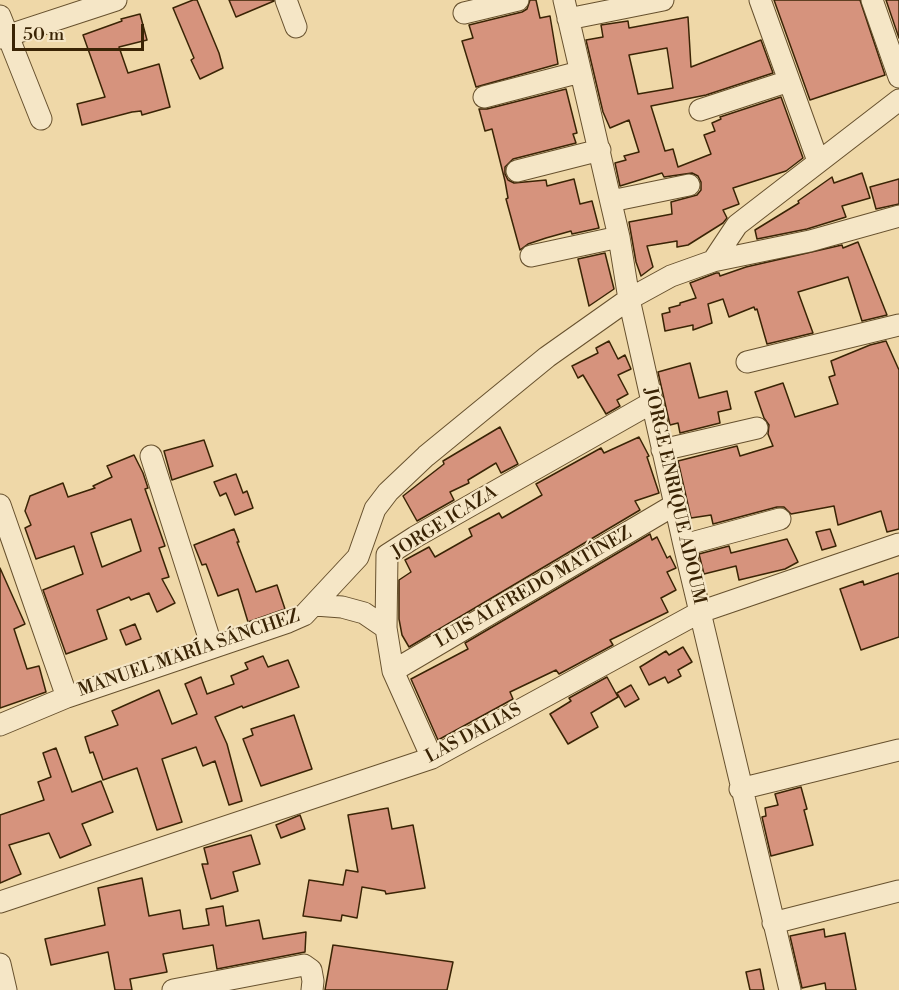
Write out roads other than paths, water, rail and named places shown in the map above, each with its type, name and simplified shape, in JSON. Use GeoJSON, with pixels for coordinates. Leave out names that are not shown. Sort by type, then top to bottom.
{"type":"FeatureCollection","features":[{"type":"Feature","properties":{"kind":"street"},"geometry":{"type":"LineString","coordinates":[[41,119],[2,30],[116,0]]}},
{"type":"Feature","properties":{"kind":"street"},"geometry":{"type":"LineString","coordinates":[[286,0],[296,27]]}},
{"type":"Feature","properties":{"kind":"street"},"geometry":{"type":"LineString","coordinates":[[464,14],[518,0]]}},
{"type":"Feature","properties":{"kind":"street"},"geometry":{"type":"LineString","coordinates":[[566,9],[663,0]]}},
{"type":"Feature","properties":{"kind":"street"},"geometry":{"type":"LineString","coordinates":[[760,0],[818,161]]}},
{"type":"Feature","properties":{"kind":"street"},"geometry":{"type":"LineString","coordinates":[[872,0],[899,77]]}},
{"type":"Feature","properties":{"kind":"street","name":"JORGE ENRIQUE ADOUM"},"geometry":{"type":"LineString","coordinates":[[566,9],[619,237],[629,299],[662,450],[740,789],[790,990]]}},
{"type":"Feature","properties":{"kind":"street"},"geometry":{"type":"LineString","coordinates":[[484,97],[580,72]]}},
{"type":"Feature","properties":{"kind":"street"},"geometry":{"type":"LineString","coordinates":[[700,110],[789,81]]}},
{"type":"Feature","properties":{"kind":"street"},"geometry":{"type":"LineString","coordinates":[[713,261],[737,225],[899,100]]}},
{"type":"Feature","properties":{"kind":"street"},"geometry":{"type":"LineString","coordinates":[[517,171],[600,150]]}},
{"type":"Feature","properties":{"kind":"street"},"geometry":{"type":"LineString","coordinates":[[611,201],[689,185]]}},
{"type":"Feature","properties":{"kind":"street","name":"MANUEL MARÍA SÁNCHEZ"},"geometry":{"type":"LineString","coordinates":[[0,725],[67,697],[304,615],[358,557],[375,509],[388,492],[426,456],[547,357],[629,299],[671,276],[713,261],[810,241],[899,216]]}},
{"type":"Feature","properties":{"kind":"street"},"geometry":{"type":"LineString","coordinates":[[531,256],[619,237]]}},
{"type":"Feature","properties":{"kind":"street"},"geometry":{"type":"LineString","coordinates":[[747,363],[899,325]]}},
{"type":"Feature","properties":{"kind":"street","name":"JORGE ICAZA"},"geometry":{"type":"LineString","coordinates":[[432,758],[393,671],[386,628],[387,555],[653,402]]}},
{"type":"Feature","properties":{"kind":"street"},"geometry":{"type":"LineString","coordinates":[[662,450],[757,428]]}},
{"type":"Feature","properties":{"kind":"street"},"geometry":{"type":"LineString","coordinates":[[151,456],[212,647]]}},
{"type":"Feature","properties":{"kind":"street","name":"LUIS ALFREDO MATÍNEZ"},"geometry":{"type":"LineString","coordinates":[[393,671],[676,504]]}},
{"type":"Feature","properties":{"kind":"street"},"geometry":{"type":"LineString","coordinates":[[0,505],[67,697]]}},
{"type":"Feature","properties":{"kind":"street"},"geometry":{"type":"LineString","coordinates":[[684,545],[780,519]]}},
{"type":"Feature","properties":{"kind":"street","name":"LAS DALIAS"},"geometry":{"type":"LineString","coordinates":[[0,902],[432,758],[700,612],[899,544]]}},
{"type":"Feature","properties":{"kind":"street"},"geometry":{"type":"LineString","coordinates":[[358,557],[376,560],[387,555]]}},
{"type":"Feature","properties":{"kind":"street"},"geometry":{"type":"LineString","coordinates":[[315,605],[342,607],[364,613],[386,628]]}},
{"type":"Feature","properties":{"kind":"street"},"geometry":{"type":"LineString","coordinates":[[740,789],[899,750]]}},
{"type":"Feature","properties":{"kind":"street"},"geometry":{"type":"LineString","coordinates":[[773,923],[899,891]]}},
{"type":"Feature","properties":{"kind":"street"},"geometry":{"type":"LineString","coordinates":[[0,964],[6,990]]}},
{"type":"Feature","properties":{"kind":"street"},"geometry":{"type":"LineString","coordinates":[[173,990],[304,965],[311,970],[312,990]]}}]}
